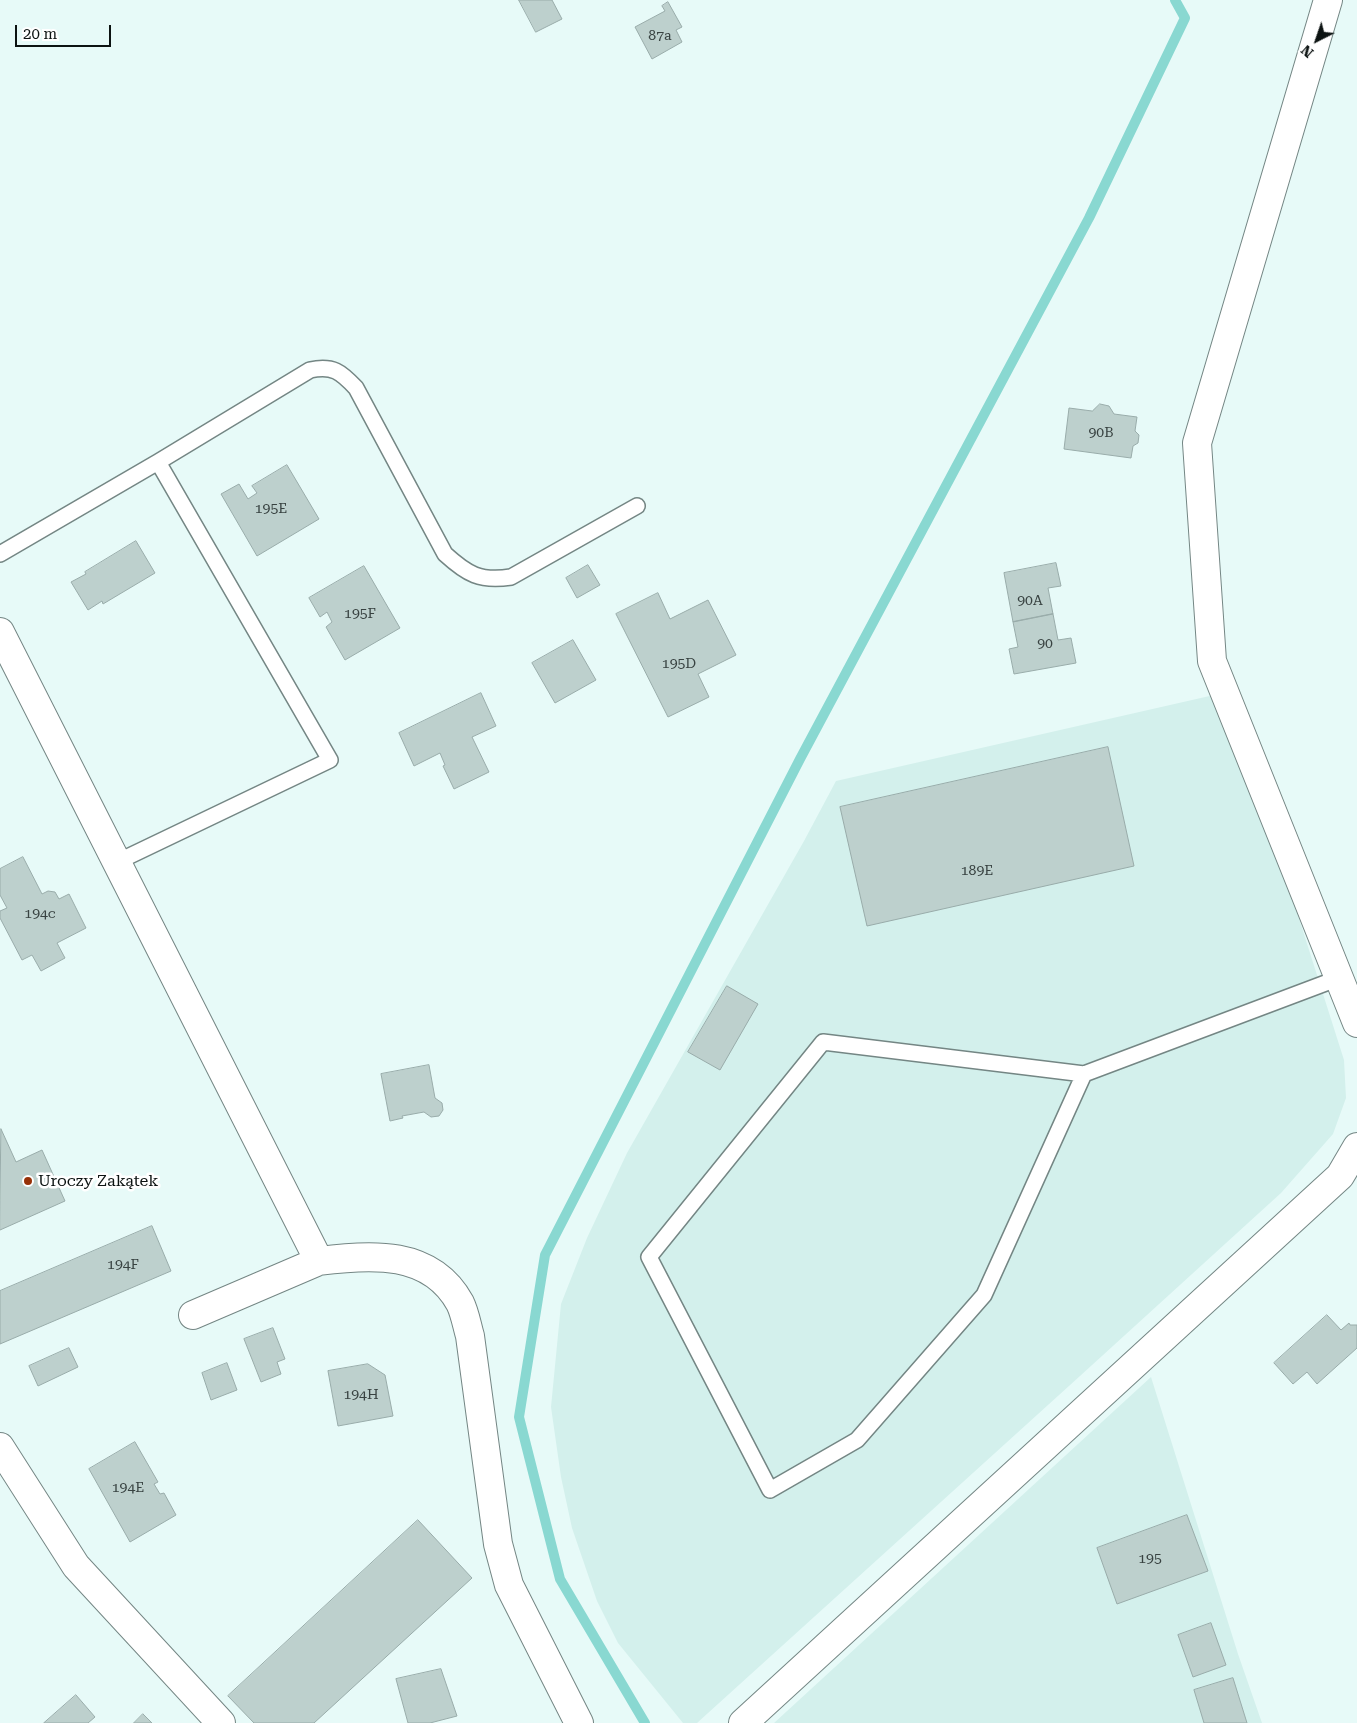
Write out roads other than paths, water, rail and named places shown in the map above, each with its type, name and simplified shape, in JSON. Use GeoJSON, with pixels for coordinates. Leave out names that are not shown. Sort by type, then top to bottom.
{"type":"FeatureCollection","features":[{"type":"Feature","properties":{"kind":"street"},"geometry":{"type":"LineString","coordinates":[[1328,0],[1197,443],[1212,662],[1357,1022]]}},
{"type":"Feature","properties":{"kind":"street"},"geometry":{"type":"LineString","coordinates":[[0,632],[319,1260]]}},
{"type":"Feature","properties":{"kind":"street"},"geometry":{"type":"LineString","coordinates":[[743,1723],[1340,1176],[1357,1147]]}},
{"type":"Feature","properties":{"kind":"street"},"geometry":{"type":"LineString","coordinates":[[193,1315],[319,1260],[353,1256],[387,1257],[417,1264],[444,1280],[461,1304],[470,1336],[498,1544],[508,1585],[579,1723]]}},
{"type":"Feature","properties":{"kind":"street"},"geometry":{"type":"LineString","coordinates":[[0,1447],[76,1566],[221,1723]]}},
{"type":"Feature","properties":{"kind":"lane"},"geometry":{"type":"LineString","coordinates":[[0,554],[158,462],[310,370],[324,367],[344,375],[356,388],[445,554],[460,568],[476,577],[495,580],[510,577],[637,506]]}},
{"type":"Feature","properties":{"kind":"lane"},"geometry":{"type":"LineString","coordinates":[[117,862],[330,760],[158,462]]}},
{"type":"Feature","properties":{"kind":"lane"},"geometry":{"type":"LineString","coordinates":[[1084,1074],[984,1294],[857,1440],[770,1490],[649,1257],[824,1042],[1084,1074],[1339,978]]}},
{"type":"Feature","properties":{"kind":"waterway"},"geometry":{"type":"LineString","coordinates":[[645,1723],[560,1579],[519,1417],[545,1255],[800,759],[1089,218],[1185,18],[1175,0]]}},
{"type":"Feature","properties":{"kind":"place","name":"Uroczy Zakątek"},"geometry":{"type":"Point","coordinates":[28,1181]}}]}
